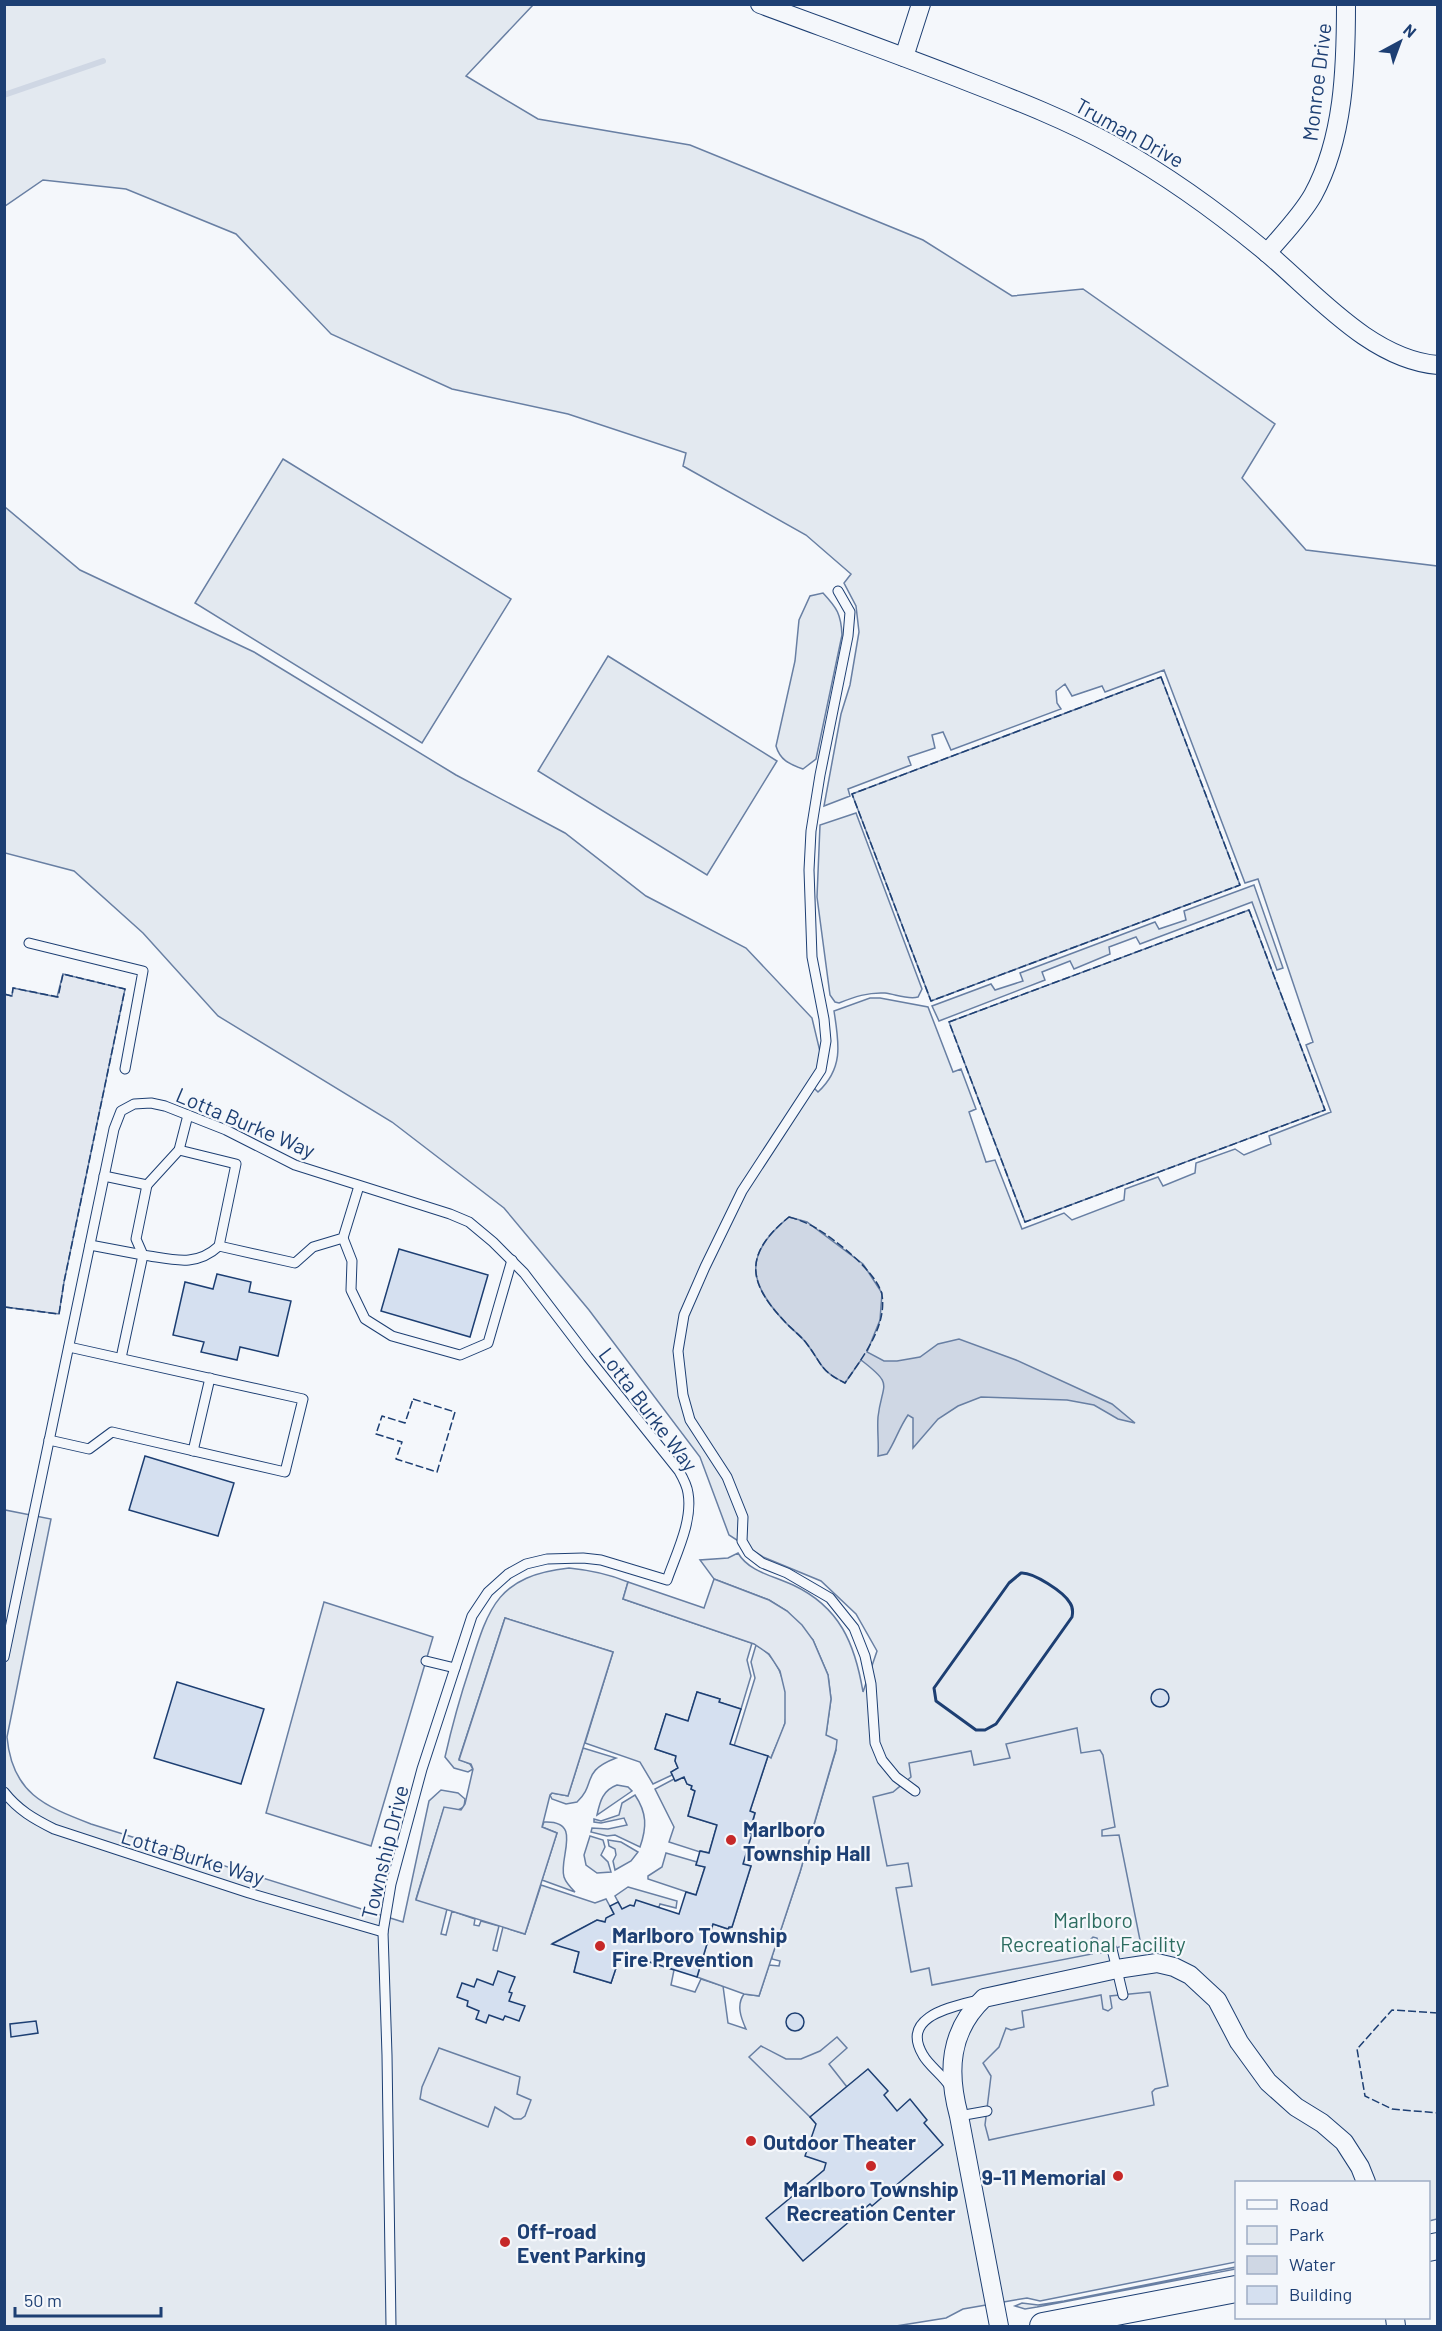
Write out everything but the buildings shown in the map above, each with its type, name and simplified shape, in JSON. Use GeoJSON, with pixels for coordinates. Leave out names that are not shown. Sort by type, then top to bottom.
{"type":"FeatureCollection","features":[{"type":"Feature","properties":{"kind":"street","name":"Truman Drive"},"geometry":{"type":"LineString","coordinates":[[760,4],[1052,114],[1114,146],[1180,186],[1267,253],[1366,338],[1404,357],[1437,365]]}},
{"type":"Feature","properties":{"kind":"street"},"geometry":{"type":"LineString","coordinates":[[904,57],[921,4]]}},
{"type":"Feature","properties":{"kind":"street","name":"Monroe Drive"},"geometry":{"type":"LineString","coordinates":[[1267,253],[1302,213],[1314,194],[1329,158],[1339,113],[1346,52],[1346,4]]}},
{"type":"Feature","properties":{"kind":"street"},"geometry":{"type":"LineString","coordinates":[[999,2326],[952,2090],[952,2055],[974,2008],[984,1998],[1117,1969],[1157,1963],[1174,1967],[1190,1975],[1217,2000],[1239,2042],[1268,2082],[1296,2107],[1322,2123],[1344,2142],[1360,2167],[1366,2181]]}},
{"type":"Feature","properties":{"kind":"street"},"geometry":{"type":"LineString","coordinates":[[1043,2326],[1235,2289]]}},
{"type":"Feature","properties":{"kind":"lane"},"geometry":{"type":"LineString","coordinates":[[838,591],[850,612],[848,636],[820,775],[811,831],[809,870],[812,957],[826,1041],[821,1070],[742,1191],[684,1315],[678,1351],[683,1395],[690,1420],[727,1477],[742,1517],[742,1541],[749,1553],[762,1563],[787,1573],[830,1598],[854,1628],[865,1656],[871,1684],[875,1743],[882,1760],[896,1777],[915,1791]]}},
{"type":"Feature","properties":{"kind":"lane"},"geometry":{"type":"LineString","coordinates":[[29,944],[143,971],[125,1069]]}},
{"type":"Feature","properties":{"kind":"lane","name":"Lotta Burke Way"},"geometry":{"type":"LineString","coordinates":[[4,1657],[114,1129],[121,1111],[134,1104],[151,1103],[188,1115],[226,1130],[295,1165],[450,1214],[469,1222],[494,1242],[512,1260],[680,1471],[688,1490],[689,1503],[686,1525],[667,1580]]}},
{"type":"Feature","properties":{"kind":"lane"},"geometry":{"type":"LineString","coordinates":[[121,1358],[143,1256],[136,1239],[147,1185],[179,1150],[188,1115]]}},
{"type":"Feature","properties":{"kind":"lane"},"geometry":{"type":"LineString","coordinates":[[90,1245],[143,1256],[187,1261],[207,1257],[219,1246],[236,1164],[179,1150]]}},
{"type":"Feature","properties":{"kind":"lane"},"geometry":{"type":"LineString","coordinates":[[104,1176],[147,1185]]}},
{"type":"Feature","properties":{"kind":"lane"},"geometry":{"type":"LineString","coordinates":[[359,1186],[343,1238],[352,1261],[351,1290],[364,1318],[392,1335],[460,1355],[488,1343],[512,1260]]}},
{"type":"Feature","properties":{"kind":"lane"},"geometry":{"type":"LineString","coordinates":[[219,1246],[295,1263],[313,1247],[343,1238]]}},
{"type":"Feature","properties":{"kind":"lane"},"geometry":{"type":"LineString","coordinates":[[49,1440],[89,1449],[112,1432],[285,1472],[303,1398],[69,1347]]}},
{"type":"Feature","properties":{"kind":"lane"},"geometry":{"type":"LineString","coordinates":[[193,1451],[210,1378]]}},
{"type":"Feature","properties":{"kind":"lane","name":"Township Drive"},"geometry":{"type":"LineString","coordinates":[[391,2326],[383,1932],[391,1884],[422,1769],[476,1608],[488,1592],[508,1574],[526,1564],[547,1558],[583,1558],[629,1567],[667,1580]]}},
{"type":"Feature","properties":{"kind":"lane"},"geometry":{"type":"LineString","coordinates":[[4,1600],[15,1602]]}},
{"type":"Feature","properties":{"kind":"lane"},"geometry":{"type":"LineString","coordinates":[[426,1660],[455,1668]]}},
{"type":"Feature","properties":{"kind":"lane","name":"Lotta Burke Way"},"geometry":{"type":"LineString","coordinates":[[4,1791],[13,1803],[28,1816],[54,1829],[259,1896],[383,1932]]}},
{"type":"Feature","properties":{"kind":"lane"},"geometry":{"type":"LineString","coordinates":[[1112,1949],[1123,1995]]}},
{"type":"Feature","properties":{"kind":"lane"},"geometry":{"type":"LineString","coordinates":[[952,2090],[942,2075],[924,2057],[917,2042],[918,2031],[926,2019],[939,2010],[984,1998]]}},
{"type":"Feature","properties":{"kind":"lane"},"geometry":{"type":"LineString","coordinates":[[959,2116],[987,2111]]}},
{"type":"Feature","properties":{"kind":"green space","name":"Marlboro Recreational Facility"},"geometry":{"type":"Polygon","coordinates":[[[5,5],[533,5],[466,76],[538,119],[690,145],[923,240],[1012,296],[1083,289],[1275,424],[1242,478],[1306,550],[1437,566],[1437,2219],[1430,2221],[1430,2181],[1235,2181],[1235,2262],[1040,2301],[1027,2298],[963,2309],[946,2318],[896,2326],[5,2326],[5,1510],[51,1519],[7,1737],[10,1756],[16,1772],[33,1795],[59,1811],[91,1824],[403,1922],[429,1801],[441,1790],[458,1793],[465,1799],[464,1807],[458,1810],[444,1808],[416,1899],[447,1909],[441,1934],[446,1935],[452,1911],[475,1919],[474,1925],[479,1926],[481,1921],[499,1926],[493,1950],[497,1951],[503,1927],[525,1934],[541,1885],[595,1903],[606,1899],[614,1914],[605,1922],[597,1920],[553,1943],[579,1952],[574,1972],[611,1983],[621,1953],[674,1970],[671,1985],[695,1992],[701,1979],[723,1986],[728,2023],[746,2029],[740,2012],[740,2003],[744,1994],[759,1996],[769,1965],[779,1966],[780,1961],[772,1959],[772,1956],[800,1872],[836,1750],[826,1735],[831,1699],[828,1675],[813,1640],[787,1611],[769,1600],[714,1579],[700,1560],[728,1558],[738,1553],[755,1569],[793,1585],[823,1604],[843,1629],[850,1643],[863,1692],[877,1651],[856,1614],[821,1581],[763,1557],[729,1535],[700,1457],[589,1310],[504,1208],[392,1122],[218,1016],[143,933],[74,871],[5,853],[5,507],[80,570],[254,652],[456,775],[565,833],[646,896],[746,948],[812,1018],[822,1060],[814,1088],[818,1092],[832,1074],[838,1054],[834,1011],[870,998],[928,1007],[953,1072],[961,1069],[976,1109],[969,1112],[986,1162],[995,1160],[1022,1229],[1064,1213],[1072,1220],[1124,1200],[1125,1189],[1158,1177],[1163,1186],[1195,1173],[1196,1163],[1235,1149],[1244,1155],[1271,1144],[1269,1136],[1331,1112],[1306,1045],[1313,1042],[1258,879],[1245,883],[1164,670],[1105,692],[1102,686],[1072,696],[1065,684],[1056,691],[1057,703],[1061,709],[951,750],[943,732],[932,735],[935,748],[908,757],[911,765],[848,789],[850,796],[824,806],[859,632],[856,606],[844,583],[851,574],[806,535],[683,466],[686,453],[568,414],[452,389],[331,334],[236,234],[126,189],[43,180],[5,206],[5,5]]]}},
{"type":"Feature","properties":{"kind":"green space"},"geometry":{"type":"Polygon","coordinates":[[[283,459],[511,599],[422,743],[195,603],[283,459]]]}},
{"type":"Feature","properties":{"kind":"green space"},"geometry":{"type":"Polygon","coordinates":[[[823,593],[837,612],[842,635],[816,759],[803,769],[786,761],[776,746],[795,661],[799,620],[810,596],[823,593]]]}},
{"type":"Feature","properties":{"kind":"green space"},"geometry":{"type":"Polygon","coordinates":[[[608,656],[777,761],[707,875],[538,771],[608,656]]]}},
{"type":"Feature","properties":{"kind":"green space"},"geometry":{"type":"Polygon","coordinates":[[[1161,677],[1240,885],[931,1001],[852,794],[1161,677]]]}},
{"type":"Feature","properties":{"kind":"green space"},"geometry":{"type":"Polygon","coordinates":[[[856,813],[922,989],[918,997],[873,993],[839,1003],[835,1002],[830,995],[817,897],[820,825],[856,813]]]}},
{"type":"Feature","properties":{"kind":"green space"},"geometry":{"type":"Polygon","coordinates":[[[1254,885],[1283,968],[1277,970],[1252,902],[1140,944],[1136,937],[1109,947],[1110,954],[1074,969],[1070,961],[1042,972],[1045,980],[939,1021],[932,1006],[991,984],[995,990],[1023,981],[1020,973],[1155,922],[1159,929],[1186,920],[1184,911],[1254,885]]]}},
{"type":"Feature","properties":{"kind":"green space"},"geometry":{"type":"Polygon","coordinates":[[[1249,910],[1325,1110],[1025,1222],[949,1022],[1249,910]]]}},
{"type":"Feature","properties":{"kind":"green space"},"geometry":{"type":"Polygon","coordinates":[[[569,1568],[599,1573],[628,1582],[623,1599],[752,1643],[747,1660],[751,1676],[741,1709],[697,1692],[688,1721],[666,1714],[655,1749],[676,1756],[675,1761],[678,1768],[671,1772],[672,1775],[653,1784],[640,1762],[585,1743],[613,1652],[505,1618],[459,1759],[470,1764],[473,1769],[468,1772],[454,1768],[445,1757],[466,1678],[491,1611],[511,1587],[526,1578],[569,1568]]]}},
{"type":"Feature","properties":{"kind":"green space"},"geometry":{"type":"Polygon","coordinates":[[[756,1645],[765,1651],[778,1668],[787,1701],[785,1723],[771,1758],[734,1746],[755,1678],[751,1662],[756,1645]]]}},
{"type":"Feature","properties":{"kind":"green space"},"geometry":{"type":"Polygon","coordinates":[[[583,1748],[616,1758],[605,1763],[593,1773],[583,1795],[577,1802],[566,1804],[552,1799],[550,1795],[552,1793],[568,1796],[583,1748]]]}},
{"type":"Feature","properties":{"kind":"green space"},"geometry":{"type":"Polygon","coordinates":[[[684,1777],[687,1784],[695,1791],[688,1816],[717,1825],[709,1853],[669,1842],[674,1827],[655,1789],[674,1779],[676,1781],[684,1777]]]}},
{"type":"Feature","properties":{"kind":"green space"},"geometry":{"type":"Polygon","coordinates":[[[617,1785],[628,1787],[632,1791],[597,1815],[603,1797],[608,1790],[617,1785]]]}},
{"type":"Feature","properties":{"kind":"green space"},"geometry":{"type":"Polygon","coordinates":[[[635,1795],[645,1820],[640,1847],[615,1835],[607,1836],[591,1832],[592,1828],[608,1829],[627,1825],[624,1818],[601,1823],[594,1822],[594,1819],[601,1821],[619,1815],[622,1803],[635,1795]]]}},
{"type":"Feature","properties":{"kind":"green space"},"geometry":{"type":"Polygon","coordinates":[[[544,1822],[556,1823],[563,1827],[567,1842],[564,1877],[575,1892],[542,1880],[557,1833],[542,1827],[544,1822]]]}},
{"type":"Feature","properties":{"kind":"green space"},"geometry":{"type":"Polygon","coordinates":[[[590,1836],[603,1840],[605,1847],[601,1855],[608,1862],[611,1872],[597,1873],[586,1865],[584,1855],[590,1836]]]}},
{"type":"Feature","properties":{"kind":"green space"},"geometry":{"type":"Polygon","coordinates":[[[608,1840],[621,1842],[638,1852],[631,1861],[615,1870],[613,1861],[616,1855],[615,1849],[609,1846],[608,1840]]]}},
{"type":"Feature","properties":{"kind":"green space"},"geometry":{"type":"Polygon","coordinates":[[[666,1853],[697,1862],[696,1865],[705,1867],[696,1895],[648,1879],[648,1876],[662,1867],[666,1853]]]}},
{"type":"Feature","properties":{"kind":"green space"},"geometry":{"type":"Polygon","coordinates":[[[628,1887],[677,1901],[676,1908],[660,1904],[659,1907],[634,1906],[622,1909],[615,1896],[628,1887]]]}},
{"type":"Feature","properties":{"kind":"green space"},"geometry":{"type":"Polygon","coordinates":[[[1235,2267],[1235,2269],[1037,2307],[1025,2309],[1015,2306],[1022,2303],[1038,2305],[1235,2267]]]}},
{"type":"Feature","properties":{"kind":"shaded area"},"geometry":{"type":"Polygon","coordinates":[[[63,974],[125,989],[59,1314],[5,1307],[4,994],[12,996],[13,988],[57,997],[63,974]]]}},
{"type":"Feature","properties":{"kind":"shaded area"},"geometry":{"type":"Polygon","coordinates":[[[714,1579],[769,1600],[787,1611],[802,1625],[813,1640],[828,1675],[831,1699],[826,1735],[837,1740],[800,1872],[759,1996],[744,1994],[697,1977],[713,1924],[728,1929],[732,1927],[751,1866],[743,1864],[755,1813],[750,1811],[768,1756],[771,1758],[785,1723],[785,1692],[780,1671],[769,1654],[754,1644],[623,1599],[628,1582],[704,1608],[714,1579]]]}},
{"type":"Feature","properties":{"kind":"shaded area"},"geometry":{"type":"Polygon","coordinates":[[[324,1602],[433,1637],[371,1846],[266,1813],[324,1602]]]}},
{"type":"Feature","properties":{"kind":"shaded area"},"geometry":{"type":"Polygon","coordinates":[[[505,1618],[613,1652],[568,1796],[552,1793],[550,1795],[542,1827],[557,1833],[525,1934],[416,1900],[444,1807],[461,1810],[465,1804],[473,1769],[471,1764],[459,1760],[505,1618]]]}},
{"type":"Feature","properties":{"kind":"shaded area"},"geometry":{"type":"Polygon","coordinates":[[[1077,1728],[1081,1753],[1100,1750],[1103,1755],[1115,1827],[1102,1830],[1102,1836],[1119,1835],[1140,1940],[1101,1953],[1097,1938],[1093,1937],[1090,1940],[1092,1954],[932,1985],[929,1968],[911,1972],[896,1888],[912,1886],[908,1863],[887,1866],[873,1797],[893,1792],[911,1777],[909,1763],[971,1751],[974,1765],[1010,1758],[1006,1744],[1077,1728]]]}},
{"type":"Feature","properties":{"kind":"shaded area"},"geometry":{"type":"Polygon","coordinates":[[[1150,1992],[1168,2086],[1152,2092],[1154,2105],[989,2140],[985,2125],[991,2076],[983,2063],[999,2047],[1006,2028],[1011,2030],[1024,2027],[1022,2011],[1101,1995],[1103,2009],[1108,2011],[1112,2008],[1110,1996],[1150,1992]]]}},
{"type":"Feature","properties":{"kind":"shaded area"},"geometry":{"type":"Polygon","coordinates":[[[837,2037],[847,2048],[829,2064],[847,2087],[810,2117],[749,2057],[761,2046],[786,2059],[801,2059],[820,2051],[837,2037]]]}},
{"type":"Feature","properties":{"kind":"shaded area"},"geometry":{"type":"Polygon","coordinates":[[[439,2048],[520,2077],[517,2094],[531,2100],[525,2116],[521,2119],[514,2119],[495,2107],[488,2127],[420,2099],[422,2087],[439,2048]]]}},
{"type":"Feature","properties":{"kind":"water"},"geometry":{"type":"Polygon","coordinates":[[[789,1217],[807,1222],[863,1264],[882,1293],[880,1320],[867,1352],[884,1361],[897,1361],[920,1357],[938,1344],[959,1339],[1016,1360],[1112,1404],[1135,1423],[1118,1419],[1094,1405],[1067,1400],[981,1397],[958,1406],[938,1419],[913,1448],[913,1418],[908,1415],[887,1454],[878,1456],[878,1417],[884,1385],[879,1375],[861,1360],[845,1383],[830,1374],[805,1341],[774,1309],[758,1283],[757,1257],[763,1244],[789,1217]]]}},
{"type":"Feature","properties":{"kind":"waterway"},"geometry":{"type":"LineString","coordinates":[[4,95],[103,61]]}},
{"type":"Feature","properties":{"kind":"fence"},"geometry":{"type":"LineString","coordinates":[[1161,677],[1240,885],[931,1001],[852,794],[1161,677]]}},
{"type":"Feature","properties":{"kind":"fence"},"geometry":{"type":"LineString","coordinates":[[1249,910],[1325,1110],[1025,1222],[949,1022],[1249,910]]}},
{"type":"Feature","properties":{"kind":"fence"},"geometry":{"type":"LineString","coordinates":[[4,994],[12,996],[13,988],[58,997],[63,974],[125,989],[59,1314],[4,1307]]}},
{"type":"Feature","properties":{"kind":"fence"},"geometry":{"type":"LineString","coordinates":[[789,1217],[805,1222],[845,1249],[867,1269],[880,1289],[883,1307],[877,1330],[872,1342],[845,1383],[822,1366],[805,1341],[774,1309],[758,1283],[757,1257],[763,1244],[789,1217]]}},
{"type":"Feature","properties":{"kind":"fence"},"geometry":{"type":"LineString","coordinates":[[413,1399],[455,1412],[437,1472],[396,1459],[402,1442],[376,1434],[382,1416],[405,1423],[413,1399]]}},
{"type":"Feature","properties":{"kind":"fence"},"geometry":{"type":"LineString","coordinates":[[1438,2013],[1392,2010],[1357,2049],[1365,2096],[1392,2109],[1438,2113]]}},
{"type":"Feature","properties":{"kind":"wall"},"geometry":{"type":"LineString","coordinates":[[1021,1573],[1040,1579],[1062,1594],[1072,1606],[1072,1617],[996,1724],[985,1730],[976,1730],[936,1701],[934,1688],[1009,1583],[1021,1573]]}},
{"type":"Feature","properties":{"kind":"place","name":"Marlboro Township Hall"},"geometry":{"type":"Point","coordinates":[731,1840]}},
{"type":"Feature","properties":{"kind":"place","name":"Marlboro Township Fire Prevention"},"geometry":{"type":"Point","coordinates":[600,1946]}},
{"type":"Feature","properties":{"kind":"place","name":"Outdoor Theater"},"geometry":{"type":"Point","coordinates":[751,2141]}},
{"type":"Feature","properties":{"kind":"place","name":"Marlboro Township Recreation Center"},"geometry":{"type":"Point","coordinates":[871,2166]}},
{"type":"Feature","properties":{"kind":"place","name":"9-11 Memorial"},"geometry":{"type":"Point","coordinates":[1118,2176]}},
{"type":"Feature","properties":{"kind":"place","name":"Off-road Event Parking"},"geometry":{"type":"Point","coordinates":[505,2242]}}]}
